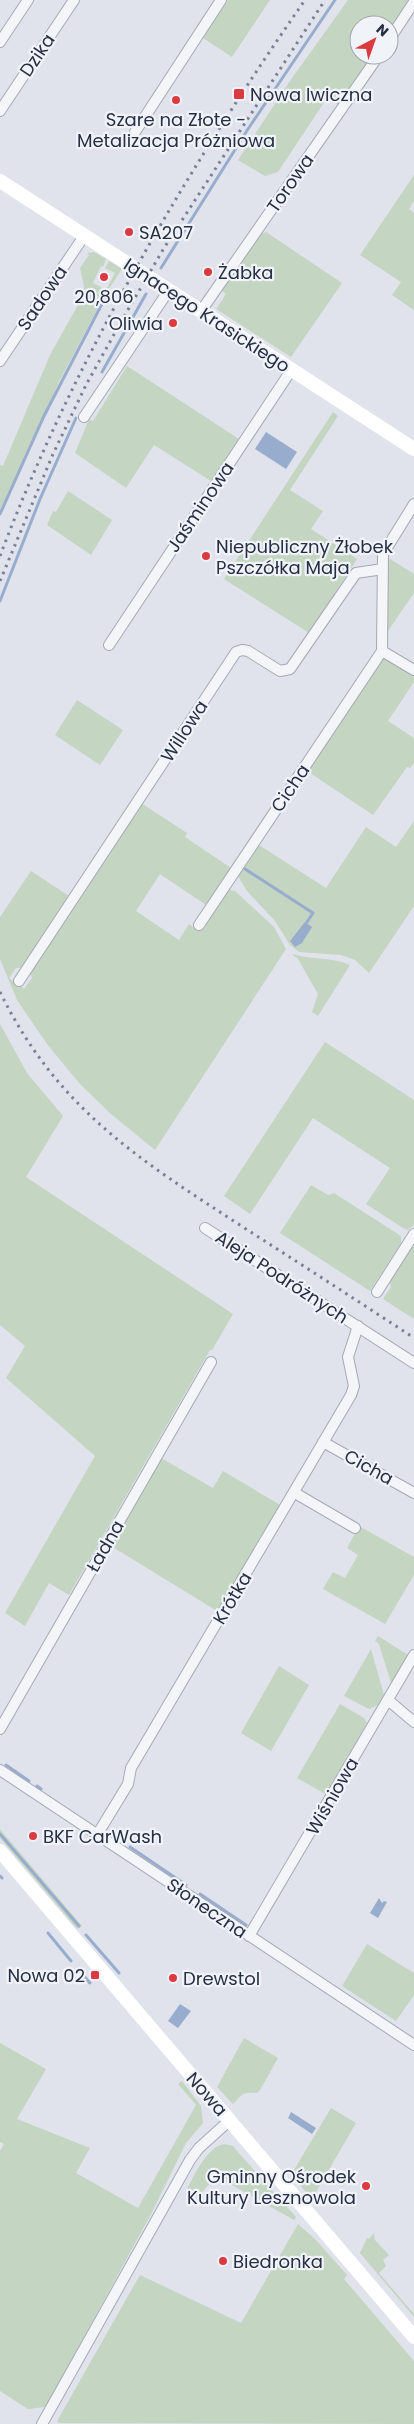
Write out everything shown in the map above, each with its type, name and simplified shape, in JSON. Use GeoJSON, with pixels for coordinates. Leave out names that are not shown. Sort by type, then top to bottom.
{"type":"FeatureCollection","features":[{"type":"Feature","properties":{"kind":"main road","name":"Ignacego Krasickiego"},"geometry":{"type":"LineString","coordinates":[[0,181],[414,449]]}},
{"type":"Feature","properties":{"kind":"main road","name":"Nowa"},"geometry":{"type":"LineString","coordinates":[[0,1851],[414,2337]]}},
{"type":"Feature","properties":{"kind":"street"},"geometry":{"type":"LineString","coordinates":[[0,42],[28,0]]}},
{"type":"Feature","properties":{"kind":"street","name":"Dzika"},"geometry":{"type":"LineString","coordinates":[[0,111],[74,0]]}},
{"type":"Feature","properties":{"kind":"street"},"geometry":{"type":"LineString","coordinates":[[135,132],[221,0]]}},
{"type":"Feature","properties":{"kind":"street"},"geometry":{"type":"LineString","coordinates":[[399,25],[414,2]]}},
{"type":"Feature","properties":{"kind":"street","name":"Torowa"},"geometry":{"type":"LineString","coordinates":[[201,311],[371,65]]}},
{"type":"Feature","properties":{"kind":"street","name":"Sadowa"},"geometry":{"type":"LineString","coordinates":[[0,361],[84,236]]}},
{"type":"Feature","properties":{"kind":"street"},"geometry":{"type":"LineString","coordinates":[[84,417],[168,290]]}},
{"type":"Feature","properties":{"kind":"street","name":"Jaśminowa"},"geometry":{"type":"LineString","coordinates":[[109,645],[292,369]]}},
{"type":"Feature","properties":{"kind":"street"},"geometry":{"type":"LineString","coordinates":[[414,504],[384,551],[382,651],[414,670]]}},
{"type":"Feature","properties":{"kind":"street","name":"Willowa"},"geometry":{"type":"LineString","coordinates":[[19,981],[236,652],[248,651],[280,671],[290,669],[356,573],[383,569]]}},
{"type":"Feature","properties":{"kind":"street","name":"Cicha"},"geometry":{"type":"LineString","coordinates":[[199,925],[382,651]]}},
{"type":"Feature","properties":{"kind":"street","name":"Aleja Podróżnych"},"geometry":{"type":"LineString","coordinates":[[206,1228],[414,1363]]}},
{"type":"Feature","properties":{"kind":"street"},"geometry":{"type":"LineString","coordinates":[[377,1292],[414,1234]]}},
{"type":"Feature","properties":{"kind":"street","name":"Krótka"},"geometry":{"type":"LineString","coordinates":[[97,1835],[128,1784],[131,1768],[353,1391],[354,1386],[348,1357],[358,1326]]}},
{"type":"Feature","properties":{"kind":"street","name":"Ładna"},"geometry":{"type":"LineString","coordinates":[[0,1730],[211,1362]]}},
{"type":"Feature","properties":{"kind":"street","name":"Cicha"},"geometry":{"type":"LineString","coordinates":[[323,1442],[414,1493]]}},
{"type":"Feature","properties":{"kind":"street"},"geometry":{"type":"LineString","coordinates":[[294,1493],[355,1528]]}},
{"type":"Feature","properties":{"kind":"street","name":"Wiśniowa"},"geometry":{"type":"LineString","coordinates":[[249,1936],[414,1655]]}},
{"type":"Feature","properties":{"kind":"street"},"geometry":{"type":"LineString","coordinates":[[388,1700],[414,1722]]}},
{"type":"Feature","properties":{"kind":"street","name":"Słoneczna"},"geometry":{"type":"LineString","coordinates":[[0,1770],[414,2045]]}},
{"type":"Feature","properties":{"kind":"street"},"geometry":{"type":"LineString","coordinates":[[42,2424],[190,2160],[199,2148],[230,2120]]}},
{"type":"Feature","properties":{"kind":"green space"},"geometry":{"type":"Polygon","coordinates":[[[228,0],[270,0],[232,57],[203,38],[228,0]]]}},
{"type":"Feature","properties":{"kind":"green space"},"geometry":{"type":"Polygon","coordinates":[[[348,0],[411,0],[399,17],[399,15],[349,15],[349,65],[367,65],[339,105],[327,98],[278,172],[265,176],[238,160],[290,81],[348,0]]]}},
{"type":"Feature","properties":{"kind":"green space"},"geometry":{"type":"Polygon","coordinates":[[[414,175],[414,201],[409,209],[414,213],[414,310],[392,295],[401,282],[360,255],[414,175]]]}},
{"type":"Feature","properties":{"kind":"green space"},"geometry":{"type":"Polygon","coordinates":[[[266,232],[342,283],[291,357],[216,309],[226,294],[221,290],[258,235],[266,232]]]}},
{"type":"Feature","properties":{"kind":"green space"},"geometry":{"type":"Polygon","coordinates":[[[94,252],[106,259],[93,283],[106,290],[115,273],[105,268],[109,261],[122,269],[103,298],[60,380],[0,510],[0,465],[3,466],[50,355],[83,296],[84,286],[80,268],[89,255],[87,253],[94,252]]]}},
{"type":"Feature","properties":{"kind":"green space"},"geometry":{"type":"Polygon","coordinates":[[[127,366],[239,439],[211,481],[154,445],[126,488],[75,453],[89,419],[93,421],[127,366]]]}},
{"type":"Feature","properties":{"kind":"green space"},"geometry":{"type":"Polygon","coordinates":[[[333,412],[338,416],[290,490],[323,511],[311,529],[357,559],[309,633],[224,579],[333,412]]]}},
{"type":"Feature","properties":{"kind":"green space"},"geometry":{"type":"Polygon","coordinates":[[[68,491],[112,520],[91,555],[47,525],[53,511],[56,512],[68,491]]]}},
{"type":"Feature","properties":{"kind":"green space"},"geometry":{"type":"Polygon","coordinates":[[[387,557],[414,574],[414,593],[388,631],[385,631],[387,557]]]}},
{"type":"Feature","properties":{"kind":"green space"},"geometry":{"type":"Polygon","coordinates":[[[383,657],[414,675],[414,682],[388,721],[414,738],[414,763],[410,768],[407,767],[373,815],[307,771],[383,657]]]}},
{"type":"Feature","properties":{"kind":"green space"},"geometry":{"type":"Polygon","coordinates":[[[77,700],[123,730],[100,765],[55,735],[77,700]]]}},
{"type":"Feature","properties":{"kind":"green space"},"geometry":{"type":"Polygon","coordinates":[[[141,803],[187,833],[185,837],[231,868],[206,905],[160,874],[136,911],[179,940],[189,924],[198,931],[229,890],[235,891],[274,927],[286,949],[155,1150],[111,1114],[80,1084],[47,1044],[17,1000],[0,959],[0,917],[31,871],[69,896],[22,968],[16,968],[9,978],[24,989],[32,978],[30,972],[141,803]]]}},
{"type":"Feature","properties":{"kind":"green space"},"geometry":{"type":"Polygon","coordinates":[[[414,821],[414,906],[369,973],[355,960],[341,955],[299,952],[290,945],[275,921],[247,891],[238,876],[259,845],[326,888],[366,827],[396,847],[414,821]]]}},
{"type":"Feature","properties":{"kind":"green space"},"geometry":{"type":"Polygon","coordinates":[[[292,954],[343,962],[350,965],[318,1016],[312,1012],[318,994],[298,959],[292,954]]]}},
{"type":"Feature","properties":{"kind":"green space"},"geometry":{"type":"Polygon","coordinates":[[[0,1024],[27,1073],[63,1116],[26,1177],[233,1314],[212,1350],[210,1350],[69,1595],[49,1583],[25,1626],[5,1613],[95,1456],[6,1378],[25,1346],[0,1325],[0,1024]]]}},
{"type":"Feature","properties":{"kind":"green space"},"geometry":{"type":"Polygon","coordinates":[[[325,1042],[414,1100],[414,1225],[408,1230],[366,1204],[390,1168],[313,1118],[250,1214],[224,1196],[325,1042]]]}},
{"type":"Feature","properties":{"kind":"green space"},"geometry":{"type":"Polygon","coordinates":[[[311,1185],[328,1195],[334,1193],[401,1236],[401,1243],[370,1291],[280,1233],[311,1185]]]}},
{"type":"Feature","properties":{"kind":"green space"},"geometry":{"type":"Polygon","coordinates":[[[414,1241],[414,1319],[383,1299],[391,1287],[389,1278],[414,1241]]]}},
{"type":"Feature","properties":{"kind":"green space"},"geometry":{"type":"Polygon","coordinates":[[[161,1458],[213,1488],[223,1471],[282,1506],[217,1611],[111,1546],[161,1458]]]}},
{"type":"Feature","properties":{"kind":"green space"},"geometry":{"type":"Polygon","coordinates":[[[359,1526],[414,1557],[414,1575],[385,1624],[323,1589],[333,1572],[345,1578],[358,1555],[347,1548],[359,1526]]]}},
{"type":"Feature","properties":{"kind":"green space"},"geometry":{"type":"Polygon","coordinates":[[[378,1636],[408,1655],[391,1683],[379,1644],[375,1641],[378,1636]]]}},
{"type":"Feature","properties":{"kind":"green space"},"geometry":{"type":"Polygon","coordinates":[[[371,1649],[384,1695],[378,1705],[369,1709],[344,1696],[371,1649]]]}},
{"type":"Feature","properties":{"kind":"green space"},"geometry":{"type":"Polygon","coordinates":[[[279,1666],[309,1685],[271,1751],[241,1733],[279,1666]]]}},
{"type":"Feature","properties":{"kind":"green space"},"geometry":{"type":"Polygon","coordinates":[[[340,1704],[364,1718],[367,1723],[327,1795],[297,1778],[340,1704]]]}},
{"type":"Feature","properties":{"kind":"green space"},"geometry":{"type":"Polygon","coordinates":[[[0,1829],[82,1926],[77,1929],[0,1838],[0,1829]]]}},
{"type":"Feature","properties":{"kind":"green space"},"geometry":{"type":"Polygon","coordinates":[[[367,1944],[414,1973],[414,1995],[396,2021],[342,1986],[367,1944]]]}},
{"type":"Feature","properties":{"kind":"green space"},"geometry":{"type":"Polygon","coordinates":[[[244,2038],[278,2058],[260,2090],[257,2093],[243,2094],[233,2104],[217,2087],[244,2038]]]}},
{"type":"Feature","properties":{"kind":"green space"},"geometry":{"type":"Polygon","coordinates":[[[0,2043],[46,2069],[17,2119],[90,2148],[76,2173],[138,2208],[196,2105],[178,2084],[182,2081],[201,2106],[203,2123],[186,2143],[151,2214],[48,2403],[45,2407],[28,2409],[0,2391],[0,2151],[4,2144],[0,2142],[0,2043]]]}},
{"type":"Feature","properties":{"kind":"green space"},"geometry":{"type":"Polygon","coordinates":[[[331,2108],[356,2123],[312,2199],[291,2175],[331,2108]]]}},
{"type":"Feature","properties":{"kind":"green space"},"geometry":{"type":"Polygon","coordinates":[[[225,2144],[233,2146],[296,2217],[294,2220],[216,2176],[199,2196],[194,2196],[187,2189],[207,2155],[225,2144]]]}},
{"type":"Feature","properties":{"kind":"green space"},"geometry":{"type":"Polygon","coordinates":[[[298,2224],[316,2240],[347,2275],[344,2279],[414,2361],[414,2424],[59,2423],[57,2421],[140,2275],[241,2323],[298,2224]]]}},
{"type":"Feature","properties":{"kind":"green space"},"geometry":{"type":"Polygon","coordinates":[[[374,2233],[375,2240],[389,2255],[383,2260],[386,2266],[379,2273],[414,2314],[414,2317],[360,2253],[367,2238],[369,2239],[374,2233]]]}},
{"type":"Feature","properties":{"kind":"water"},"geometry":{"type":"Polygon","coordinates":[[[266,432],[297,452],[286,469],[255,449],[266,432]]]}},
{"type":"Feature","properties":{"kind":"water"},"geometry":{"type":"Polygon","coordinates":[[[305,922],[312,927],[302,943],[295,947],[290,941],[305,922]]]}},
{"type":"Feature","properties":{"kind":"water"},"geometry":{"type":"Polygon","coordinates":[[[379,1898],[382,1903],[384,1901],[387,1902],[378,1918],[370,1913],[379,1898]]]}},
{"type":"Feature","properties":{"kind":"water"},"geometry":{"type":"Polygon","coordinates":[[[180,2004],[191,2011],[178,2028],[168,2021],[180,2004]]]}},
{"type":"Feature","properties":{"kind":"water"},"geometry":{"type":"Polygon","coordinates":[[[291,2112],[316,2128],[312,2134],[288,2118],[291,2112]]]}},
{"type":"Feature","properties":{"kind":"waterway"},"geometry":{"type":"LineString","coordinates":[[161,268],[248,129],[335,0]]}},
{"type":"Feature","properties":{"kind":"waterway"},"geometry":{"type":"LineString","coordinates":[[102,372],[146,294]]}},
{"type":"Feature","properties":{"kind":"waterway"},"geometry":{"type":"LineString","coordinates":[[0,514],[44,416],[106,296]]}},
{"type":"Feature","properties":{"kind":"waterway"},"geometry":{"type":"LineString","coordinates":[[0,601],[40,499],[76,418]]}},
{"type":"Feature","properties":{"kind":"waterway"},"geometry":{"type":"LineString","coordinates":[[245,869],[313,913],[307,922]]}},
{"type":"Feature","properties":{"kind":"waterway"},"geometry":{"type":"LineString","coordinates":[[6,1765],[29,1781]]}},
{"type":"Feature","properties":{"kind":"waterway"},"geometry":{"type":"LineString","coordinates":[[37,1786],[41,1789]]}},
{"type":"Feature","properties":{"kind":"waterway"},"geometry":{"type":"LineString","coordinates":[[0,1834],[79,1926]]}},
{"type":"Feature","properties":{"kind":"waterway"},"geometry":{"type":"LineString","coordinates":[[130,1847],[186,1885]]}},
{"type":"Feature","properties":{"kind":"waterway"},"geometry":{"type":"LineString","coordinates":[[200,1894],[246,1925]]}},
{"type":"Feature","properties":{"kind":"waterway"},"geometry":{"type":"LineString","coordinates":[[48,1933],[71,1961]]}},
{"type":"Feature","properties":{"kind":"waterway"},"geometry":{"type":"LineString","coordinates":[[86,1935],[119,1973]]}},
{"type":"Feature","properties":{"kind":"waterway"},"geometry":{"type":"LineString","coordinates":[[82,1974],[90,1983]]}},
{"type":"Feature","properties":{"kind":"railway"},"geometry":{"type":"LineString","coordinates":[[0,556],[29,483],[62,410],[136,269],[218,131],[305,0]]}},
{"type":"Feature","properties":{"kind":"railway"},"geometry":{"type":"LineString","coordinates":[[0,581],[53,454],[86,385],[122,320],[164,248],[325,0]]}},
{"type":"Feature","properties":{"kind":"railway"},"geometry":{"type":"LineString","coordinates":[[0,992],[23,1033],[48,1069],[75,1101],[105,1129],[137,1155],[207,1204],[414,1338]]}},
{"type":"Feature","properties":{"kind":"place","name":"Nowa Iwiczna"},"geometry":{"type":"Point","coordinates":[239,94]}},
{"type":"Feature","properties":{"kind":"place","name":"Szare na Złote - Metalizacja Próżniowa"},"geometry":{"type":"Point","coordinates":[176,100]}},
{"type":"Feature","properties":{"kind":"place","name":"SA207"},"geometry":{"type":"Point","coordinates":[129,232]}},
{"type":"Feature","properties":{"kind":"place","name":"Żabka"},"geometry":{"type":"Point","coordinates":[208,272]}},
{"type":"Feature","properties":{"kind":"place","name":"20,806"},"geometry":{"type":"Point","coordinates":[104,277]}},
{"type":"Feature","properties":{"kind":"place","name":"Oliwia"},"geometry":{"type":"Point","coordinates":[173,323]}},
{"type":"Feature","properties":{"kind":"place","name":"Niepubliczny Żłobek Pszczółka Maja"},"geometry":{"type":"Point","coordinates":[206,556]}},
{"type":"Feature","properties":{"kind":"place","name":"BKF CarWash"},"geometry":{"type":"Point","coordinates":[33,1836]}},
{"type":"Feature","properties":{"kind":"place","name":"Nowa 02"},"geometry":{"type":"Point","coordinates":[95,1975]}},
{"type":"Feature","properties":{"kind":"place","name":"Drewstol"},"geometry":{"type":"Point","coordinates":[173,1978]}},
{"type":"Feature","properties":{"kind":"place","name":"Gminny Ośrodek Kultury Lesznowola"},"geometry":{"type":"Point","coordinates":[366,2186]}},
{"type":"Feature","properties":{"kind":"place","name":"Biedronka"},"geometry":{"type":"Point","coordinates":[223,2261]}}]}
